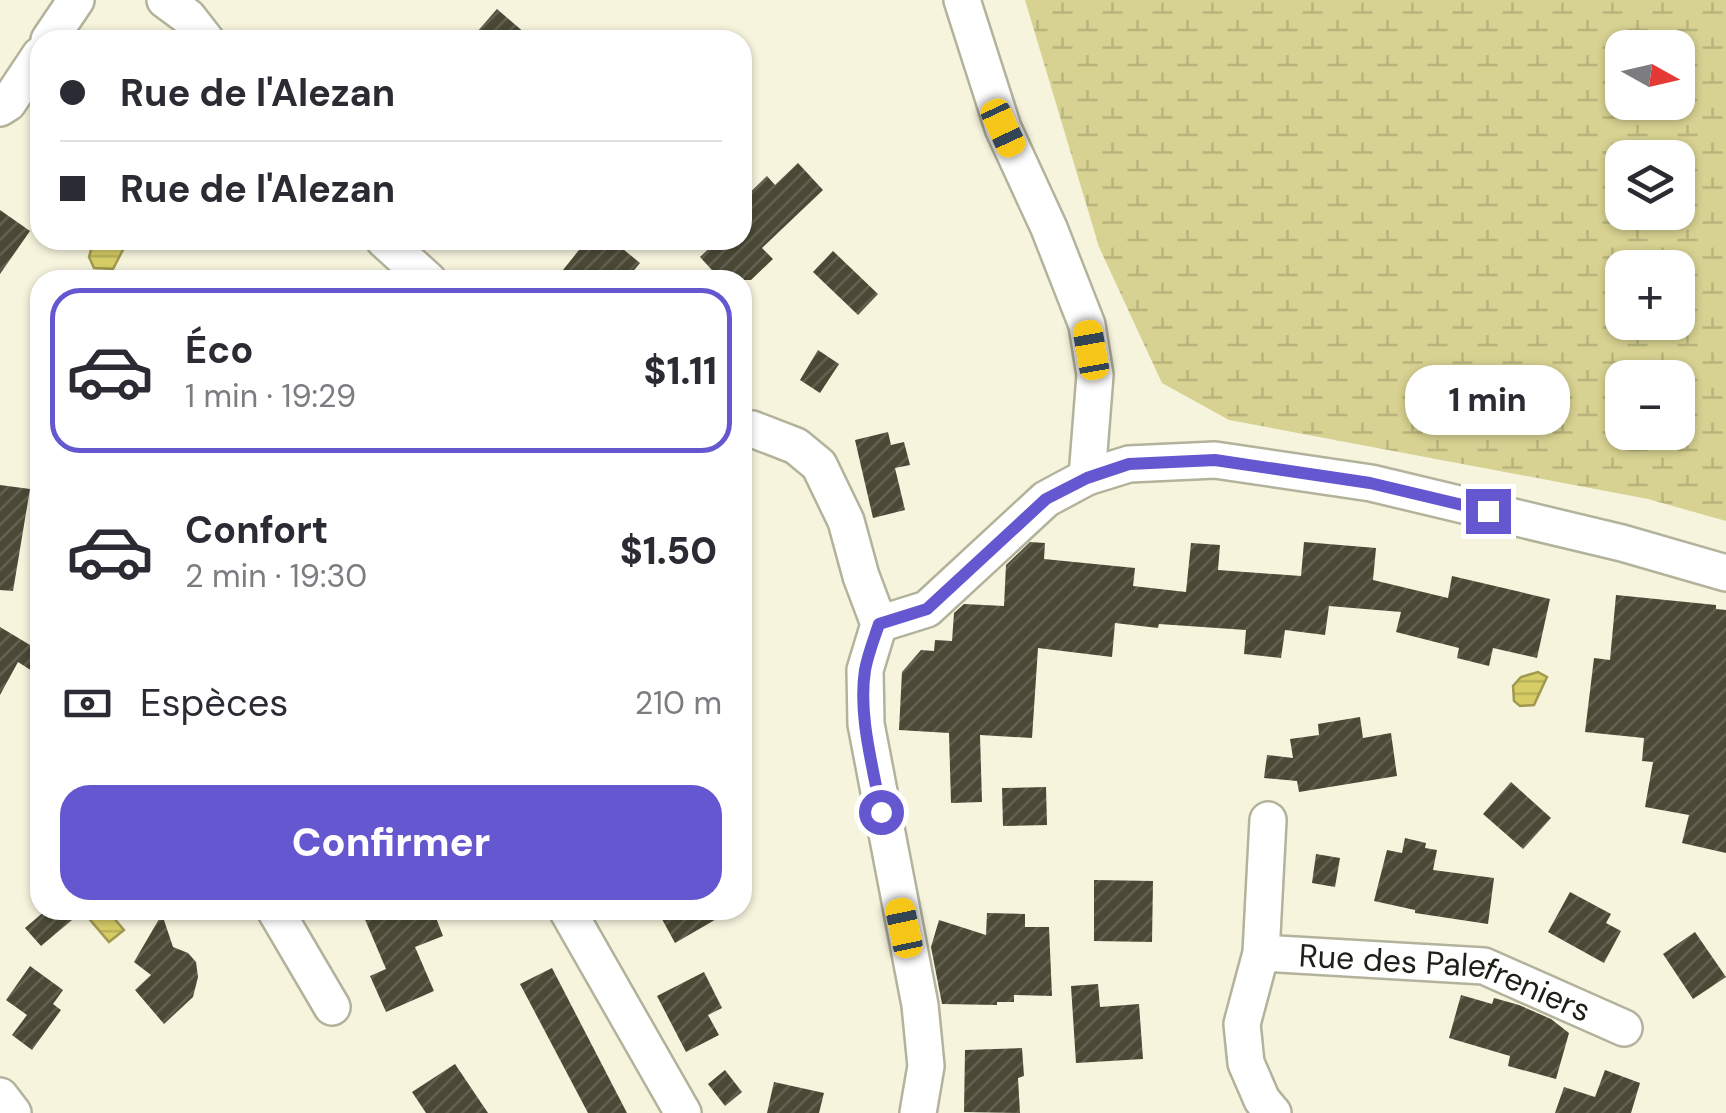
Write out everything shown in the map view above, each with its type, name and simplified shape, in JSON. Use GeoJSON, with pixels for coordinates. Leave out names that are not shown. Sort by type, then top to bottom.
{"type":"FeatureCollection","features":[{"type":"Feature","properties":{"kind":"street"},"geometry":{"type":"LineString","coordinates":[[56,30],[76,0]]}},
{"type":"Feature","properties":{"kind":"street"},"geometry":{"type":"LineString","coordinates":[[165,0],[198,30]]}},
{"type":"Feature","properties":{"kind":"street"},"geometry":{"type":"LineString","coordinates":[[962,0],[1003,128],[1049,228],[1087,325],[1095,374],[1087,478]]}},
{"type":"Feature","properties":{"kind":"street"},"geometry":{"type":"LineString","coordinates":[[0,108],[8,103],[30,70]]}},
{"type":"Feature","properties":{"kind":"street"},"geometry":{"type":"LineString","coordinates":[[395,250],[417,270]]}},
{"type":"Feature","properties":{"kind":"street"},"geometry":{"type":"LineString","coordinates":[[752,429],[796,446],[819,465],[846,521],[879,624],[865,670],[866,724],[920,1005],[926,1066],[918,1113]]}},
{"type":"Feature","properties":{"kind":"street"},"geometry":{"type":"LineString","coordinates":[[879,624],[927,609],[1046,499],[1087,478],[1129,464],[1215,460],[1370,483],[1622,543],[1726,573]]}},
{"type":"Feature","properties":{"kind":"street"},"geometry":{"type":"LineString","coordinates":[[1268,820],[1261,953],[1242,1024],[1246,1064],[1272,1113]]}},
{"type":"Feature","properties":{"kind":"street"},"geometry":{"type":"LineString","coordinates":[[280,920],[332,1007]]}},
{"type":"Feature","properties":{"kind":"street"},"geometry":{"type":"LineString","coordinates":[[574,920],[683,1113]]}},
{"type":"Feature","properties":{"kind":"street","name":"Rue des Palefreniers"},"geometry":{"type":"LineString","coordinates":[[1261,953],[1484,966],[1624,1028]]}},
{"type":"Feature","properties":{"kind":"street"},"geometry":{"type":"LineString","coordinates":[[0,1096],[12,1113]]}},
{"type":"Feature","properties":{"kind":"green space"},"geometry":{"type":"Polygon","coordinates":[[[1025,0],[1726,0],[1726,521],[1648,499],[1229,420],[1162,383],[1099,247],[1025,0]]]}},
{"type":"Feature","properties":{"kind":"shaded area"},"geometry":{"type":"Polygon","coordinates":[[[91,250],[123,250],[113,269],[94,268],[89,257],[91,250]]]}},
{"type":"Feature","properties":{"kind":"shaded area"},"geometry":{"type":"Polygon","coordinates":[[[1538,672],[1547,677],[1534,705],[1520,706],[1514,701],[1513,686],[1521,677],[1538,672]]]}},
{"type":"Feature","properties":{"kind":"shaded area"},"geometry":{"type":"Polygon","coordinates":[[[90,920],[116,920],[124,930],[109,942],[90,920]]]}},
{"type":"Feature","properties":{"kind":"building"},"geometry":{"type":"Polygon","coordinates":[[[497,9],[521,30],[479,30],[497,9]]]}},
{"type":"Feature","properties":{"kind":"building"},"geometry":{"type":"Polygon","coordinates":[[[798,163],[823,190],[762,248],[773,259],[752,279],[752,270],[712,270],[700,257],[707,250],[752,250],[752,190],[767,176],[775,185],[798,163]]]}},
{"type":"Feature","properties":{"kind":"building"},"geometry":{"type":"Polygon","coordinates":[[[0,210],[30,231],[0,274],[0,210]]]}},
{"type":"Feature","properties":{"kind":"building"},"geometry":{"type":"Polygon","coordinates":[[[579,250],[624,250],[640,263],[634,270],[563,270],[579,250]]]}},
{"type":"Feature","properties":{"kind":"building"},"geometry":{"type":"Polygon","coordinates":[[[833,251],[878,294],[858,315],[813,272],[833,251]]]}},
{"type":"Feature","properties":{"kind":"building"},"geometry":{"type":"Polygon","coordinates":[[[818,350],[839,364],[820,393],[800,380],[818,350]]]}},
{"type":"Feature","properties":{"kind":"building"},"geometry":{"type":"Polygon","coordinates":[[[888,432],[891,445],[904,442],[910,465],[895,468],[905,510],[873,518],[855,440],[888,432]]]}},
{"type":"Feature","properties":{"kind":"building"},"geometry":{"type":"Polygon","coordinates":[[[0,485],[30,489],[13,591],[0,590],[0,485]]]}},
{"type":"Feature","properties":{"kind":"building"},"geometry":{"type":"Polygon","coordinates":[[[1030,542],[1045,543],[1044,559],[1135,568],[1133,586],[1186,592],[1191,543],[1220,545],[1218,570],[1301,576],[1304,542],[1376,548],[1373,580],[1448,598],[1452,576],[1550,599],[1537,658],[1493,648],[1489,666],[1457,658],[1459,648],[1396,632],[1401,612],[1329,606],[1325,635],[1285,630],[1281,658],[1244,654],[1246,630],[1159,624],[1158,628],[1115,623],[1112,657],[1038,648],[1032,738],[980,735],[982,802],[951,803],[949,733],[899,730],[902,672],[921,650],[934,651],[935,640],[952,641],[954,613],[964,604],[1004,606],[1006,565],[1030,542]]]}},
{"type":"Feature","properties":{"kind":"building"},"geometry":{"type":"Polygon","coordinates":[[[1616,595],[1716,605],[1716,609],[1726,610],[1726,853],[1682,843],[1689,815],[1645,807],[1653,762],[1642,761],[1644,738],[1585,732],[1594,658],[1610,660],[1616,595]]]}},
{"type":"Feature","properties":{"kind":"building"},"geometry":{"type":"Polygon","coordinates":[[[0,627],[30,645],[30,670],[18,662],[0,695],[0,627]]]}},
{"type":"Feature","properties":{"kind":"building"},"geometry":{"type":"Polygon","coordinates":[[[1360,717],[1363,738],[1391,733],[1397,776],[1299,792],[1297,781],[1264,778],[1267,755],[1293,758],[1290,739],[1319,735],[1318,724],[1360,717]]]}},
{"type":"Feature","properties":{"kind":"building"},"geometry":{"type":"Polygon","coordinates":[[[1511,782],[1551,818],[1523,849],[1483,814],[1511,782]]]}},
{"type":"Feature","properties":{"kind":"building"},"geometry":{"type":"Polygon","coordinates":[[[1046,787],[1047,825],[1003,826],[1002,788],[1046,787]]]}},
{"type":"Feature","properties":{"kind":"building"},"geometry":{"type":"Polygon","coordinates":[[[1405,838],[1437,850],[1433,870],[1494,878],[1488,924],[1415,913],[1374,901],[1387,850],[1402,853],[1405,838]]]}},
{"type":"Feature","properties":{"kind":"building"},"geometry":{"type":"Polygon","coordinates":[[[1316,854],[1340,858],[1335,887],[1312,883],[1316,854]]]}},
{"type":"Feature","properties":{"kind":"building"},"geometry":{"type":"Polygon","coordinates":[[[1094,880],[1153,881],[1152,942],[1094,941],[1094,880]]]}},
{"type":"Feature","properties":{"kind":"building"},"geometry":{"type":"Polygon","coordinates":[[[1570,892],[1611,914],[1606,923],[1621,931],[1604,963],[1548,932],[1570,892]]]}},
{"type":"Feature","properties":{"kind":"building"},"geometry":{"type":"Polygon","coordinates":[[[987,913],[1025,914],[1025,927],[1049,927],[1052,996],[1014,995],[1014,1002],[997,1005],[942,1004],[931,947],[939,920],[986,935],[987,913]]]}},
{"type":"Feature","properties":{"kind":"building"},"geometry":{"type":"Polygon","coordinates":[[[34,920],[72,920],[41,946],[25,928],[34,920]]]}},
{"type":"Feature","properties":{"kind":"building"},"geometry":{"type":"Polygon","coordinates":[[[158,920],[164,920],[173,947],[188,953],[196,962],[198,977],[193,997],[164,1024],[135,990],[151,975],[134,962],[158,920]]]}},
{"type":"Feature","properties":{"kind":"building"},"geometry":{"type":"Polygon","coordinates":[[[365,920],[437,920],[443,936],[415,947],[434,991],[386,1012],[370,976],[386,969],[365,920]]]}},
{"type":"Feature","properties":{"kind":"building"},"geometry":{"type":"Polygon","coordinates":[[[662,920],[715,920],[675,943],[662,920]]]}},
{"type":"Feature","properties":{"kind":"building"},"geometry":{"type":"Polygon","coordinates":[[[1695,932],[1726,977],[1693,999],[1663,954],[1695,932]]]}},
{"type":"Feature","properties":{"kind":"building"},"geometry":{"type":"Polygon","coordinates":[[[30,966],[63,990],[53,1004],[61,1010],[32,1050],[12,1035],[27,1015],[6,1000],[30,966]]]}},
{"type":"Feature","properties":{"kind":"building"},"geometry":{"type":"Polygon","coordinates":[[[552,968],[627,1113],[588,1113],[520,984],[552,968]]]}},
{"type":"Feature","properties":{"kind":"building"},"geometry":{"type":"Polygon","coordinates":[[[704,972],[722,1008],[708,1015],[719,1035],[686,1052],[657,996],[704,972]]]}},
{"type":"Feature","properties":{"kind":"building"},"geometry":{"type":"Polygon","coordinates":[[[1098,984],[1100,1007],[1139,1004],[1143,1059],[1076,1063],[1071,986],[1098,984]]]}},
{"type":"Feature","properties":{"kind":"building"},"geometry":{"type":"Polygon","coordinates":[[[1461,995],[1492,1004],[1494,998],[1519,1005],[1551,1019],[1569,1033],[1556,1079],[1508,1066],[1510,1056],[1449,1038],[1461,995]]]}},
{"type":"Feature","properties":{"kind":"building"},"geometry":{"type":"Polygon","coordinates":[[[1022,1048],[1024,1076],[1018,1078],[1020,1113],[964,1112],[965,1050],[1022,1048]]]}},
{"type":"Feature","properties":{"kind":"building"},"geometry":{"type":"Polygon","coordinates":[[[455,1064],[488,1113],[426,1113],[412,1092],[455,1064]]]}},
{"type":"Feature","properties":{"kind":"building"},"geometry":{"type":"Polygon","coordinates":[[[725,1070],[742,1092],[725,1106],[708,1084],[725,1070]]]}},
{"type":"Feature","properties":{"kind":"building"},"geometry":{"type":"Polygon","coordinates":[[[1605,1070],[1640,1083],[1631,1113],[1555,1113],[1564,1087],[1595,1097],[1605,1070]]]}},
{"type":"Feature","properties":{"kind":"building"},"geometry":{"type":"Polygon","coordinates":[[[774,1082],[824,1093],[819,1113],[767,1113],[774,1082]]]}},
{"type":"Feature","properties":{"kind":"route"},"geometry":{"type":"LineString","coordinates":[[881,812],[865,697],[865,670],[879,624],[927,609],[1046,499],[1087,478],[1129,464],[1215,460],[1370,483],[1488,511]]}}]}
